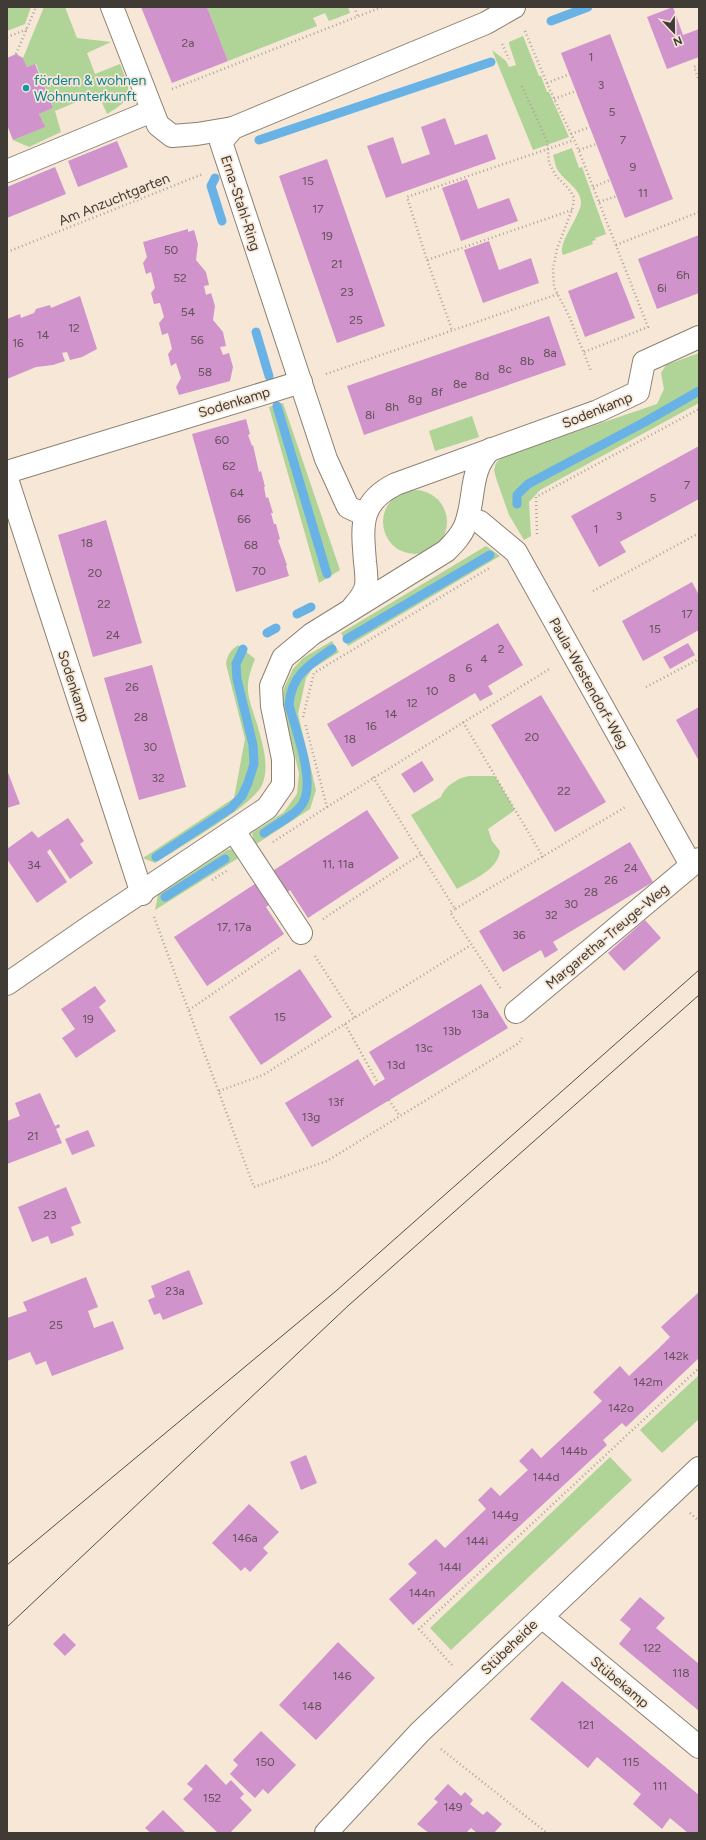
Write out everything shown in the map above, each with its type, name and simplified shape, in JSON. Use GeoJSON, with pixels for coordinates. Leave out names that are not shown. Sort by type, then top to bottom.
{"type":"FeatureCollection","features":[{"type":"Feature","properties":{"kind":"street"},"geometry":{"type":"LineString","coordinates":[[112,7],[158,125],[172,136],[197,134],[233,128],[486,23],[505,9]]}},
{"type":"Feature","properties":{"kind":"street"},"geometry":{"type":"LineString","coordinates":[[7,171],[150,104]]}},
{"type":"Feature","properties":{"kind":"street","name":"Erna-Stahl-Ring"},"geometry":{"type":"LineString","coordinates":[[233,128],[221,142],[326,459],[348,507],[365,515]]}},
{"type":"Feature","properties":{"kind":"street","name":"Sodenkamp"},"geometry":{"type":"LineString","coordinates":[[353,607],[362,596],[366,586],[363,525],[365,515],[373,499],[383,490],[491,449],[598,411],[638,392],[644,362],[699,337]]}},
{"type":"Feature","properties":{"kind":"street","name":"Sodenkamp"},"geometry":{"type":"LineString","coordinates":[[7,472],[301,382]]}},
{"type":"Feature","properties":{"kind":"street","name":"Sodenkamp"},"geometry":{"type":"LineString","coordinates":[[7,984],[92,925],[142,894],[267,808],[283,785],[283,759],[272,706],[271,686],[283,658],[312,634],[353,607],[446,551],[457,540],[468,518],[476,471],[483,456],[491,449]]}},
{"type":"Feature","properties":{"kind":"street","name":"Sodenkamp"},"geometry":{"type":"LineString","coordinates":[[7,479],[142,894]]}},
{"type":"Feature","properties":{"kind":"street","name":"Paula-Westendorf-Weg"},"geometry":{"type":"LineString","coordinates":[[468,518],[480,522],[516,552],[650,793],[695,862]]}},
{"type":"Feature","properties":{"kind":"street"},"geometry":{"type":"LineString","coordinates":[[234,831],[252,856],[301,933]]}},
{"type":"Feature","properties":{"kind":"street","name":"Margaretha-Treuge-Weg"},"geometry":{"type":"LineString","coordinates":[[516,1012],[695,862]]}},
{"type":"Feature","properties":{"kind":"street","name":"Stübeheide"},"geometry":{"type":"LineString","coordinates":[[326,1833],[420,1732],[699,1468]]}},
{"type":"Feature","properties":{"kind":"street","name":"Stübekamp"},"geometry":{"type":"LineString","coordinates":[[542,1617],[699,1747]]}},
{"type":"Feature","properties":{"kind":"path"},"geometry":{"type":"LineString","coordinates":[[16,54],[28,29],[36,7]]}},
{"type":"Feature","properties":{"kind":"path"},"geometry":{"type":"LineString","coordinates":[[354,7],[358,17]]}},
{"type":"Feature","properties":{"kind":"path"},"geometry":{"type":"LineString","coordinates":[[150,104],[382,7]]}},
{"type":"Feature","properties":{"kind":"path"},"geometry":{"type":"LineString","coordinates":[[524,28],[546,83],[579,150],[648,327],[584,352]]}},
{"type":"Feature","properties":{"kind":"path"},"geometry":{"type":"LineString","coordinates":[[7,37],[28,29]]}},
{"type":"Feature","properties":{"kind":"path"},"geometry":{"type":"LineString","coordinates":[[699,65],[694,67],[699,81]]}},
{"type":"Feature","properties":{"kind":"path"},"geometry":{"type":"LineString","coordinates":[[546,83],[570,74]]}},
{"type":"Feature","properties":{"kind":"path"},"geometry":{"type":"LineString","coordinates":[[522,86],[540,123],[549,149],[549,163],[556,176],[568,188],[574,197],[572,210],[557,249],[553,269],[554,287],[569,316],[591,371]]}},
{"type":"Feature","properties":{"kind":"path"},"geometry":{"type":"LineString","coordinates":[[554,99],[576,91]]}},
{"type":"Feature","properties":{"kind":"path"},"geometry":{"type":"LineString","coordinates":[[571,134],[590,127]]}},
{"type":"Feature","properties":{"kind":"path"},"geometry":{"type":"LineString","coordinates":[[452,330],[407,197],[574,140]]}},
{"type":"Feature","properties":{"kind":"path"},"geometry":{"type":"LineString","coordinates":[[579,150],[596,144]]}},
{"type":"Feature","properties":{"kind":"path","name":"Am Anzuchtgarten"},"geometry":{"type":"LineString","coordinates":[[7,252],[228,165]]}},
{"type":"Feature","properties":{"kind":"path"},"geometry":{"type":"LineString","coordinates":[[593,187],[610,180]]}},
{"type":"Feature","properties":{"kind":"path"},"geometry":{"type":"LineString","coordinates":[[599,202],[617,196]]}},
{"type":"Feature","properties":{"kind":"path"},"geometry":{"type":"LineString","coordinates":[[428,260],[572,210]]}},
{"type":"Feature","properties":{"kind":"path"},"geometry":{"type":"LineString","coordinates":[[616,245],[699,212]]}},
{"type":"Feature","properties":{"kind":"path"},"geometry":{"type":"LineString","coordinates":[[301,382],[558,294]]}},
{"type":"Feature","properties":{"kind":"path"},"geometry":{"type":"LineString","coordinates":[[327,807],[303,716],[314,673],[516,552],[537,536],[536,497],[699,409]]}},
{"type":"Feature","properties":{"kind":"path"},"geometry":{"type":"LineString","coordinates":[[593,591],[699,533]]}},
{"type":"Feature","properties":{"kind":"path"},"geometry":{"type":"LineString","coordinates":[[211,880],[252,856],[373,777],[573,655]]}},
{"type":"Feature","properties":{"kind":"path"},"geometry":{"type":"LineString","coordinates":[[646,687],[699,659]]}},
{"type":"Feature","properties":{"kind":"path"},"geometry":{"type":"LineString","coordinates":[[463,722],[543,857]]}},
{"type":"Feature","properties":{"kind":"path"},"geometry":{"type":"LineString","coordinates":[[373,777],[455,909]]}},
{"type":"Feature","properties":{"kind":"path"},"geometry":{"type":"LineString","coordinates":[[142,894],[154,916],[156,925],[254,1187],[327,1161],[519,1043],[526,1029],[450,912],[650,793]]}},
{"type":"Feature","properties":{"kind":"path"},"geometry":{"type":"LineString","coordinates":[[146,917],[154,916],[160,912]]}},
{"type":"Feature","properties":{"kind":"path"},"geometry":{"type":"LineString","coordinates":[[301,933],[355,1018]]}},
{"type":"Feature","properties":{"kind":"path"},"geometry":{"type":"LineString","coordinates":[[219,1091],[263,1075],[471,945]]}},
{"type":"Feature","properties":{"kind":"path"},"geometry":{"type":"LineString","coordinates":[[345,1024],[378,1083]]}},
{"type":"Feature","properties":{"kind":"path"},"geometry":{"type":"LineString","coordinates":[[389,1100],[399,1116]]}},
{"type":"Feature","properties":{"kind":"path"},"geometry":{"type":"LineString","coordinates":[[471,1684],[419,1629],[699,1368]]}},
{"type":"Feature","properties":{"kind":"path"},"geometry":{"type":"LineString","coordinates":[[420,1732],[547,1833]]}},
{"type":"Feature","properties":{"kind":"green space"},"geometry":{"type":"Polygon","coordinates":[[[7,7],[31,7],[25,24],[7,31],[7,7]]]}},
{"type":"Feature","properties":{"kind":"green space"},"geometry":{"type":"Polygon","coordinates":[[[44,7],[65,7],[77,38],[111,42],[87,53],[95,74],[120,64],[127,81],[128,94],[122,103],[107,114],[98,93],[55,111],[61,132],[29,147],[13,140],[44,127],[39,114],[53,108],[36,64],[27,67],[23,58],[44,7]]]}},
{"type":"Feature","properties":{"kind":"green space"},"geometry":{"type":"Polygon","coordinates":[[[207,7],[348,7],[350,13],[329,21],[325,13],[313,18],[317,26],[228,61],[207,7]]]}},
{"type":"Feature","properties":{"kind":"green space"},"geometry":{"type":"Polygon","coordinates":[[[523,36],[539,76],[541,76],[547,92],[549,92],[569,137],[533,150],[492,50],[506,61],[509,67],[516,65],[509,42],[523,36]]]}},
{"type":"Feature","properties":{"kind":"green space"},"geometry":{"type":"Polygon","coordinates":[[[572,148],[579,168],[582,167],[606,234],[595,238],[596,240],[592,241],[593,244],[563,255],[563,244],[579,210],[581,199],[573,186],[558,170],[553,155],[572,148]]]}},
{"type":"Feature","properties":{"kind":"green space"},"geometry":{"type":"Polygon","coordinates":[[[699,353],[699,403],[540,490],[529,502],[531,536],[524,540],[509,515],[494,470],[496,463],[502,457],[657,404],[664,389],[661,373],[666,365],[699,353]]]}},
{"type":"Feature","properties":{"kind":"green space"},"geometry":{"type":"Polygon","coordinates":[[[283,403],[340,570],[319,583],[269,407],[283,403]]]}},
{"type":"Feature","properties":{"kind":"green space"},"geometry":{"type":"Polygon","coordinates":[[[472,416],[479,437],[435,451],[429,431],[472,416]]]}},
{"type":"Feature","properties":{"kind":"green space"},"geometry":{"type":"Polygon","coordinates":[[[415,490],[427,492],[438,499],[445,510],[447,522],[445,534],[438,545],[427,552],[415,554],[403,552],[392,545],[385,534],[383,522],[385,510],[392,499],[403,492],[415,490]]]}},
{"type":"Feature","properties":{"kind":"green space"},"geometry":{"type":"Polygon","coordinates":[[[486,546],[500,556],[348,646],[341,633],[486,546]]]}},
{"type":"Feature","properties":{"kind":"green space"},"geometry":{"type":"Polygon","coordinates":[[[332,641],[339,652],[312,669],[306,678],[298,714],[316,790],[310,809],[255,845],[252,833],[284,812],[297,794],[299,773],[282,702],[284,688],[293,669],[303,658],[332,641]]]}},
{"type":"Feature","properties":{"kind":"green space"},"geometry":{"type":"Polygon","coordinates":[[[238,645],[255,659],[249,677],[248,692],[265,755],[264,780],[254,796],[243,806],[155,863],[143,858],[234,798],[245,739],[226,664],[230,653],[238,645]]]}},
{"type":"Feature","properties":{"kind":"green space"},"geometry":{"type":"Polygon","coordinates":[[[470,776],[495,776],[515,810],[488,829],[492,841],[500,851],[495,864],[477,878],[457,889],[411,815],[441,797],[446,789],[453,783],[461,778],[470,776]]]}},
{"type":"Feature","properties":{"kind":"green space"},"geometry":{"type":"Polygon","coordinates":[[[232,849],[240,857],[155,910],[158,895],[227,850],[232,849]]]}},
{"type":"Feature","properties":{"kind":"green space"},"geometry":{"type":"Polygon","coordinates":[[[699,1375],[699,1419],[662,1453],[640,1430],[699,1375]]]}},
{"type":"Feature","properties":{"kind":"green space"},"geometry":{"type":"Polygon","coordinates":[[[610,1457],[632,1480],[451,1650],[430,1628],[610,1457]]]}},
{"type":"Feature","properties":{"kind":"building"},"geometry":{"type":"Polygon","coordinates":[[[141,7],[207,7],[228,61],[172,83],[141,7]]]}},
{"type":"Feature","properties":{"kind":"building"},"geometry":{"type":"Polygon","coordinates":[[[673,7],[683,35],[699,29],[699,57],[667,69],[647,17],[673,7]]]}},
{"type":"Feature","properties":{"kind":"building"},"geometry":{"type":"Polygon","coordinates":[[[610,34],[673,199],[625,218],[561,53],[610,34]]]}},
{"type":"Feature","properties":{"kind":"building","name":"fördern & wohnen Wohnunterkunft"},"geometry":{"type":"Polygon","coordinates":[[[16,54],[23,58],[27,67],[35,64],[53,108],[39,114],[45,127],[13,140],[7,125],[7,58],[16,54]]]}},
{"type":"Feature","properties":{"kind":"building"},"geometry":{"type":"Polygon","coordinates":[[[445,118],[455,145],[487,134],[496,159],[386,198],[367,146],[393,137],[402,164],[430,154],[421,127],[445,118]]]}},
{"type":"Feature","properties":{"kind":"building"},"geometry":{"type":"Polygon","coordinates":[[[117,141],[128,167],[78,187],[68,161],[117,141]]]}},
{"type":"Feature","properties":{"kind":"building"},"geometry":{"type":"Polygon","coordinates":[[[327,159],[385,326],[337,343],[279,176],[327,159]]]}},
{"type":"Feature","properties":{"kind":"building"},"geometry":{"type":"Polygon","coordinates":[[[55,167],[66,194],[7,218],[7,187],[55,167]]]}},
{"type":"Feature","properties":{"kind":"building"},"geometry":{"type":"Polygon","coordinates":[[[467,179],[478,209],[509,198],[518,221],[461,241],[442,188],[467,179]]]}},
{"type":"Feature","properties":{"kind":"building"},"geometry":{"type":"Polygon","coordinates":[[[188,229],[188,232],[194,230],[198,244],[196,260],[206,272],[209,285],[204,286],[206,295],[211,293],[215,306],[213,320],[223,332],[226,346],[220,347],[223,355],[229,353],[233,367],[230,381],[179,395],[176,387],[181,378],[176,363],[171,366],[168,354],[172,349],[168,333],[162,335],[159,323],[164,317],[160,303],[154,304],[151,293],[155,288],[151,272],[146,274],[143,263],[147,257],[143,242],[188,229]]]}},
{"type":"Feature","properties":{"kind":"building"},"geometry":{"type":"Polygon","coordinates":[[[699,235],[699,293],[657,309],[638,259],[699,235]]]}},
{"type":"Feature","properties":{"kind":"building"},"geometry":{"type":"Polygon","coordinates":[[[489,241],[499,270],[531,258],[539,283],[483,303],[464,250],[489,241]]]}},
{"type":"Feature","properties":{"kind":"building"},"geometry":{"type":"Polygon","coordinates":[[[617,272],[635,318],[585,337],[568,291],[617,272]]]}},
{"type":"Feature","properties":{"kind":"building"},"geometry":{"type":"Polygon","coordinates":[[[80,296],[97,349],[82,357],[70,360],[67,352],[62,353],[65,361],[53,365],[36,367],[7,379],[7,319],[20,314],[21,318],[34,313],[36,309],[50,305],[51,308],[80,296]]]}},
{"type":"Feature","properties":{"kind":"building"},"geometry":{"type":"Polygon","coordinates":[[[549,316],[566,365],[364,435],[347,386],[549,316]]]}},
{"type":"Feature","properties":{"kind":"building"},"geometry":{"type":"Polygon","coordinates":[[[246,419],[250,434],[248,435],[252,446],[253,445],[259,472],[261,471],[266,498],[268,497],[273,513],[271,513],[274,524],[276,524],[280,539],[278,540],[287,565],[289,576],[236,592],[192,434],[246,419]]]}},
{"type":"Feature","properties":{"kind":"building"},"geometry":{"type":"Polygon","coordinates":[[[699,446],[699,499],[620,542],[626,552],[599,567],[571,516],[699,446]]]}},
{"type":"Feature","properties":{"kind":"building"},"geometry":{"type":"Polygon","coordinates":[[[106,520],[142,643],[93,657],[58,535],[106,520]]]}},
{"type":"Feature","properties":{"kind":"building"},"geometry":{"type":"Polygon","coordinates":[[[692,582],[699,595],[699,630],[643,661],[622,621],[692,582]]]}},
{"type":"Feature","properties":{"kind":"building"},"geometry":{"type":"Polygon","coordinates":[[[498,623],[523,665],[488,686],[493,694],[480,701],[475,693],[352,767],[327,724],[498,623]]]}},
{"type":"Feature","properties":{"kind":"building"},"geometry":{"type":"Polygon","coordinates":[[[688,643],[695,655],[670,669],[663,657],[688,643]]]}},
{"type":"Feature","properties":{"kind":"building"},"geometry":{"type":"Polygon","coordinates":[[[152,665],[186,787],[139,800],[104,678],[152,665]]]}},
{"type":"Feature","properties":{"kind":"building"},"geometry":{"type":"Polygon","coordinates":[[[541,695],[606,802],[555,832],[491,725],[541,695]]]}},
{"type":"Feature","properties":{"kind":"building"},"geometry":{"type":"Polygon","coordinates":[[[699,707],[699,761],[676,720],[699,707]]]}},
{"type":"Feature","properties":{"kind":"building"},"geometry":{"type":"Polygon","coordinates":[[[422,761],[434,780],[414,793],[401,774],[422,761]]]}},
{"type":"Feature","properties":{"kind":"building"},"geometry":{"type":"Polygon","coordinates":[[[7,770],[20,804],[7,808],[7,770]]]}},
{"type":"Feature","properties":{"kind":"building"},"geometry":{"type":"Polygon","coordinates":[[[367,810],[399,858],[308,918],[290,890],[286,894],[271,872],[367,810]]]}},
{"type":"Feature","properties":{"kind":"building"},"geometry":{"type":"Polygon","coordinates":[[[68,818],[84,841],[80,844],[93,863],[70,879],[50,849],[47,852],[67,882],[37,903],[7,859],[7,849],[32,831],[38,838],[68,818]]]}},
{"type":"Feature","properties":{"kind":"building"},"geometry":{"type":"Polygon","coordinates":[[[630,842],[653,882],[553,942],[558,950],[545,958],[541,950],[503,972],[479,931],[630,842]]]}},
{"type":"Feature","properties":{"kind":"building"},"geometry":{"type":"Polygon","coordinates":[[[258,882],[271,903],[266,907],[284,934],[207,986],[174,937],[258,882]]]}},
{"type":"Feature","properties":{"kind":"building"},"geometry":{"type":"Polygon","coordinates":[[[645,920],[661,938],[624,971],[608,953],[645,920]]]}},
{"type":"Feature","properties":{"kind":"building"},"geometry":{"type":"Polygon","coordinates":[[[300,969],[332,1017],[261,1065],[229,1017],[300,969]]]}},
{"type":"Feature","properties":{"kind":"building"},"geometry":{"type":"Polygon","coordinates":[[[481,984],[508,1028],[312,1147],[285,1103],[358,1059],[374,1086],[385,1079],[369,1052],[481,984]]]}},
{"type":"Feature","properties":{"kind":"building"},"geometry":{"type":"Polygon","coordinates":[[[95,986],[106,1001],[99,1007],[116,1031],[76,1058],[62,1038],[75,1029],[61,1009],[95,986]]]}},
{"type":"Feature","properties":{"kind":"building"},"geometry":{"type":"Polygon","coordinates":[[[40,1093],[55,1126],[59,1124],[60,1127],[56,1129],[62,1143],[7,1164],[7,1121],[20,1116],[15,1103],[40,1093]]]}},
{"type":"Feature","properties":{"kind":"building"},"geometry":{"type":"Polygon","coordinates":[[[88,1130],[95,1146],[72,1155],[65,1139],[88,1130]]]}},
{"type":"Feature","properties":{"kind":"building"},"geometry":{"type":"Polygon","coordinates":[[[66,1187],[81,1223],[71,1227],[74,1235],[51,1244],[48,1236],[32,1242],[18,1207],[66,1187]]]}},
{"type":"Feature","properties":{"kind":"building"},"geometry":{"type":"Polygon","coordinates":[[[189,1270],[203,1304],[163,1320],[160,1313],[154,1315],[148,1300],[155,1297],[151,1286],[189,1270]]]}},
{"type":"Feature","properties":{"kind":"building"},"geometry":{"type":"Polygon","coordinates":[[[86,1277],[98,1307],[88,1311],[94,1328],[113,1321],[124,1349],[52,1376],[46,1361],[36,1365],[30,1352],[7,1361],[7,1318],[27,1311],[23,1302],[86,1277]]]}},
{"type":"Feature","properties":{"kind":"building"},"geometry":{"type":"Polygon","coordinates":[[[699,1292],[699,1358],[626,1427],[622,1423],[603,1440],[607,1445],[413,1625],[389,1599],[417,1573],[408,1564],[436,1539],[445,1548],[486,1509],[478,1500],[491,1487],[500,1496],[528,1470],[519,1461],[532,1448],[541,1458],[602,1401],[593,1392],[620,1366],[629,1376],[657,1350],[670,1337],[661,1327],[699,1292]]]}},
{"type":"Feature","properties":{"kind":"building"},"geometry":{"type":"Polygon","coordinates":[[[306,1455],[317,1483],[301,1490],[290,1462],[306,1455]]]}},
{"type":"Feature","properties":{"kind":"building"},"geometry":{"type":"Polygon","coordinates":[[[249,1504],[279,1532],[263,1548],[268,1553],[250,1572],[245,1567],[241,1571],[212,1543],[249,1504]]]}},
{"type":"Feature","properties":{"kind":"building"},"geometry":{"type":"Polygon","coordinates":[[[640,1597],[665,1618],[656,1628],[699,1664],[699,1711],[619,1644],[631,1629],[620,1620],[640,1597]]]}},
{"type":"Feature","properties":{"kind":"building"},"geometry":{"type":"Polygon","coordinates":[[[64,1633],[76,1645],[65,1656],[53,1644],[64,1633]]]}},
{"type":"Feature","properties":{"kind":"building"},"geometry":{"type":"Polygon","coordinates":[[[338,1642],[375,1678],[316,1740],[279,1705],[338,1642]]]}},
{"type":"Feature","properties":{"kind":"building"},"geometry":{"type":"Polygon","coordinates":[[[562,1681],[699,1795],[699,1833],[688,1833],[670,1818],[662,1829],[633,1804],[641,1794],[597,1757],[588,1768],[530,1719],[562,1681]]]}},
{"type":"Feature","properties":{"kind":"building"},"geometry":{"type":"Polygon","coordinates":[[[261,1731],[296,1765],[268,1794],[263,1789],[255,1798],[230,1774],[238,1765],[233,1760],[261,1731]]]}},
{"type":"Feature","properties":{"kind":"building"},"geometry":{"type":"Polygon","coordinates":[[[206,1764],[226,1785],[231,1780],[244,1794],[240,1798],[252,1810],[230,1833],[218,1833],[183,1799],[193,1789],[187,1784],[206,1764]]]}},
{"type":"Feature","properties":{"kind":"building"},"geometry":{"type":"Polygon","coordinates":[[[448,1784],[461,1796],[465,1792],[473,1800],[470,1804],[483,1815],[487,1811],[502,1824],[494,1833],[477,1833],[471,1828],[466,1833],[429,1833],[417,1824],[438,1802],[434,1799],[448,1784]]]}},
{"type":"Feature","properties":{"kind":"building"},"geometry":{"type":"Polygon","coordinates":[[[163,1810],[186,1833],[151,1833],[145,1828],[163,1810]]]}},
{"type":"Feature","properties":{"kind":"waterway"},"geometry":{"type":"LineString","coordinates":[[551,21],[588,7]]}},
{"type":"Feature","properties":{"kind":"waterway"},"geometry":{"type":"LineString","coordinates":[[259,140],[491,62]]}},
{"type":"Feature","properties":{"kind":"waterway"},"geometry":{"type":"LineString","coordinates":[[215,178],[211,186],[222,221]]}},
{"type":"Feature","properties":{"kind":"waterway"},"geometry":{"type":"LineString","coordinates":[[256,332],[269,376]]}},
{"type":"Feature","properties":{"kind":"waterway"},"geometry":{"type":"LineString","coordinates":[[517,504],[517,495],[528,484],[643,423],[699,391]]}},
{"type":"Feature","properties":{"kind":"waterway"},"geometry":{"type":"LineString","coordinates":[[277,406],[327,574]]}},
{"type":"Feature","properties":{"kind":"waterway"},"geometry":{"type":"LineString","coordinates":[[347,639],[490,555]]}},
{"type":"Feature","properties":{"kind":"waterway"},"geometry":{"type":"LineString","coordinates":[[297,614],[311,607]]}},
{"type":"Feature","properties":{"kind":"waterway"},"geometry":{"type":"LineString","coordinates":[[267,633],[276,628]]}},
{"type":"Feature","properties":{"kind":"waterway"},"geometry":{"type":"LineString","coordinates":[[156,857],[231,808],[242,796],[248,783],[254,764],[253,745],[237,679],[236,664],[243,649]]}},
{"type":"Feature","properties":{"kind":"waterway"},"geometry":{"type":"LineString","coordinates":[[264,833],[290,816],[300,808],[303,803],[306,793],[306,768],[289,705],[293,686],[303,671],[332,649]]}},
{"type":"Feature","properties":{"kind":"waterway"},"geometry":{"type":"LineString","coordinates":[[165,897],[225,859]]}},
{"type":"Feature","properties":{"kind":"tram line"},"geometry":{"type":"LineString","coordinates":[[7,1565],[336,1291],[699,970]]}},
{"type":"Feature","properties":{"kind":"tram line"},"geometry":{"type":"LineString","coordinates":[[7,1627],[349,1305],[699,995]]}},
{"type":"Feature","properties":{"kind":"place","name":"fördern & wohnen Wohnunterkunft"},"geometry":{"type":"Point","coordinates":[26,88]}}]}
